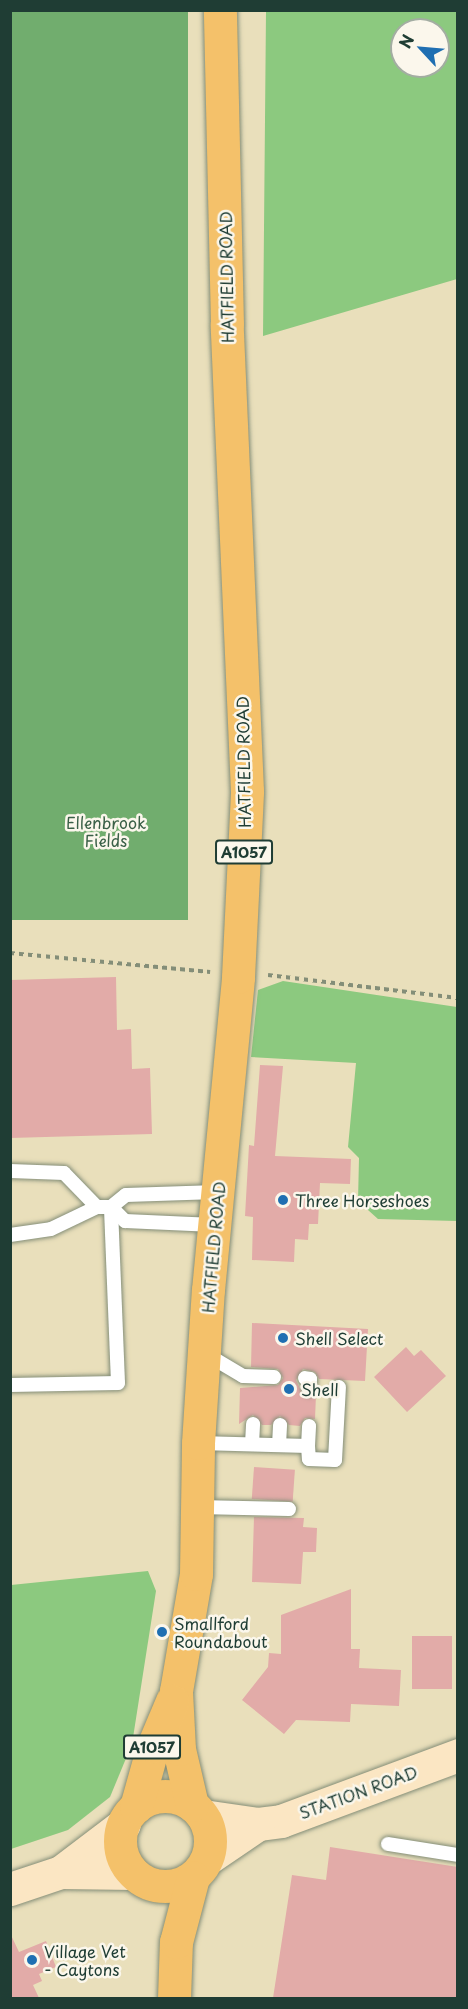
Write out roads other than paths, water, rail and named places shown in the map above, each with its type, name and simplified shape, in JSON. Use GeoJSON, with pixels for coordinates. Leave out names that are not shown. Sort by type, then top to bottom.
{"type":"FeatureCollection","features":[{"type":"Feature","properties":{"kind":"main road","name":"HATFIELD ROAD"},"geometry":{"type":"LineString","coordinates":[[198,1810],[178,1749],[176,1691],[196,1574],[198,1443],[214,1225],[238,977],[247,791],[227,324],[220,10]]}},
{"type":"Feature","properties":{"kind":"main road","name":"HATFIELD ROAD"},"geometry":{"type":"LineString","coordinates":[[130,1815],[153,1746],[176,1691]]}},
{"type":"Feature","properties":{"kind":"main road"},"geometry":{"type":"LineString","coordinates":[[174,1998],[176,1942],[200,1868],[209,1829],[198,1810],[164,1796],[130,1815],[121,1850],[162,1911],[176,1942]]}},
{"type":"Feature","properties":{"kind":"main road"},"geometry":{"type":"LineString","coordinates":[[136,1875],[166,1887],[200,1868]]}},
{"type":"Feature","properties":{"kind":"street","name":"STATION ROAD"},"geometry":{"type":"LineString","coordinates":[[198,1810],[258,1824],[281,1821],[458,1755]]}},
{"type":"Feature","properties":{"kind":"street"},"geometry":{"type":"LineString","coordinates":[[61,1872],[130,1815]]}},
{"type":"Feature","properties":{"kind":"street","name":"STATION ROAD"},"geometry":{"type":"LineString","coordinates":[[200,1868],[258,1824]]}},
{"type":"Feature","properties":{"kind":"street"},"geometry":{"type":"LineString","coordinates":[[10,1889],[61,1872],[136,1875]]}},
{"type":"Feature","properties":{"kind":"lane"},"geometry":{"type":"LineString","coordinates":[[10,1171],[64,1173],[104,1207],[126,1221],[214,1225]]}},
{"type":"Feature","properties":{"kind":"lane"},"geometry":{"type":"LineString","coordinates":[[10,1235],[51,1229],[104,1207],[126,1195],[217,1191]]}},
{"type":"Feature","properties":{"kind":"lane"},"geometry":{"type":"LineString","coordinates":[[10,1384],[118,1383],[104,1207]]}},
{"type":"Feature","properties":{"kind":"lane"},"geometry":{"type":"LineString","coordinates":[[204,1353],[254,1382],[274,1377]]}},
{"type":"Feature","properties":{"kind":"lane"},"geometry":{"type":"LineString","coordinates":[[309,1426],[309,1459],[335,1460],[339,1388]]}},
{"type":"Feature","properties":{"kind":"lane"},"geometry":{"type":"LineString","coordinates":[[252,1444],[253,1424]]}},
{"type":"Feature","properties":{"kind":"lane"},"geometry":{"type":"LineString","coordinates":[[279,1445],[280,1425]]}},
{"type":"Feature","properties":{"kind":"lane"},"geometry":{"type":"LineString","coordinates":[[198,1443],[308,1446]]}},
{"type":"Feature","properties":{"kind":"lane"},"geometry":{"type":"LineString","coordinates":[[198,1507],[289,1509]]}},
{"type":"Feature","properties":{"kind":"lane"},"geometry":{"type":"LineString","coordinates":[[388,1844],[458,1855]]}},
{"type":"Feature","properties":{"kind":"place","name":"Three Horseshoes"},"geometry":{"type":"Point","coordinates":[283,1200]}},
{"type":"Feature","properties":{"kind":"place","name":"Shell Select"},"geometry":{"type":"Point","coordinates":[283,1338]}},
{"type":"Feature","properties":{"kind":"place","name":"Shell"},"geometry":{"type":"Point","coordinates":[289,1389]}},
{"type":"Feature","properties":{"kind":"place","name":"Smallford Roundabout"},"geometry":{"type":"Point","coordinates":[162,1632]}},
{"type":"Feature","properties":{"kind":"place","name":"Village Vet - Caytons"},"geometry":{"type":"Point","coordinates":[32,1960]}},
{"type":"Feature","properties":{"kind":"park label","name":"Ellenbrook Fields"},"geometry":{"type":"Point","coordinates":[106,831]}}]}
